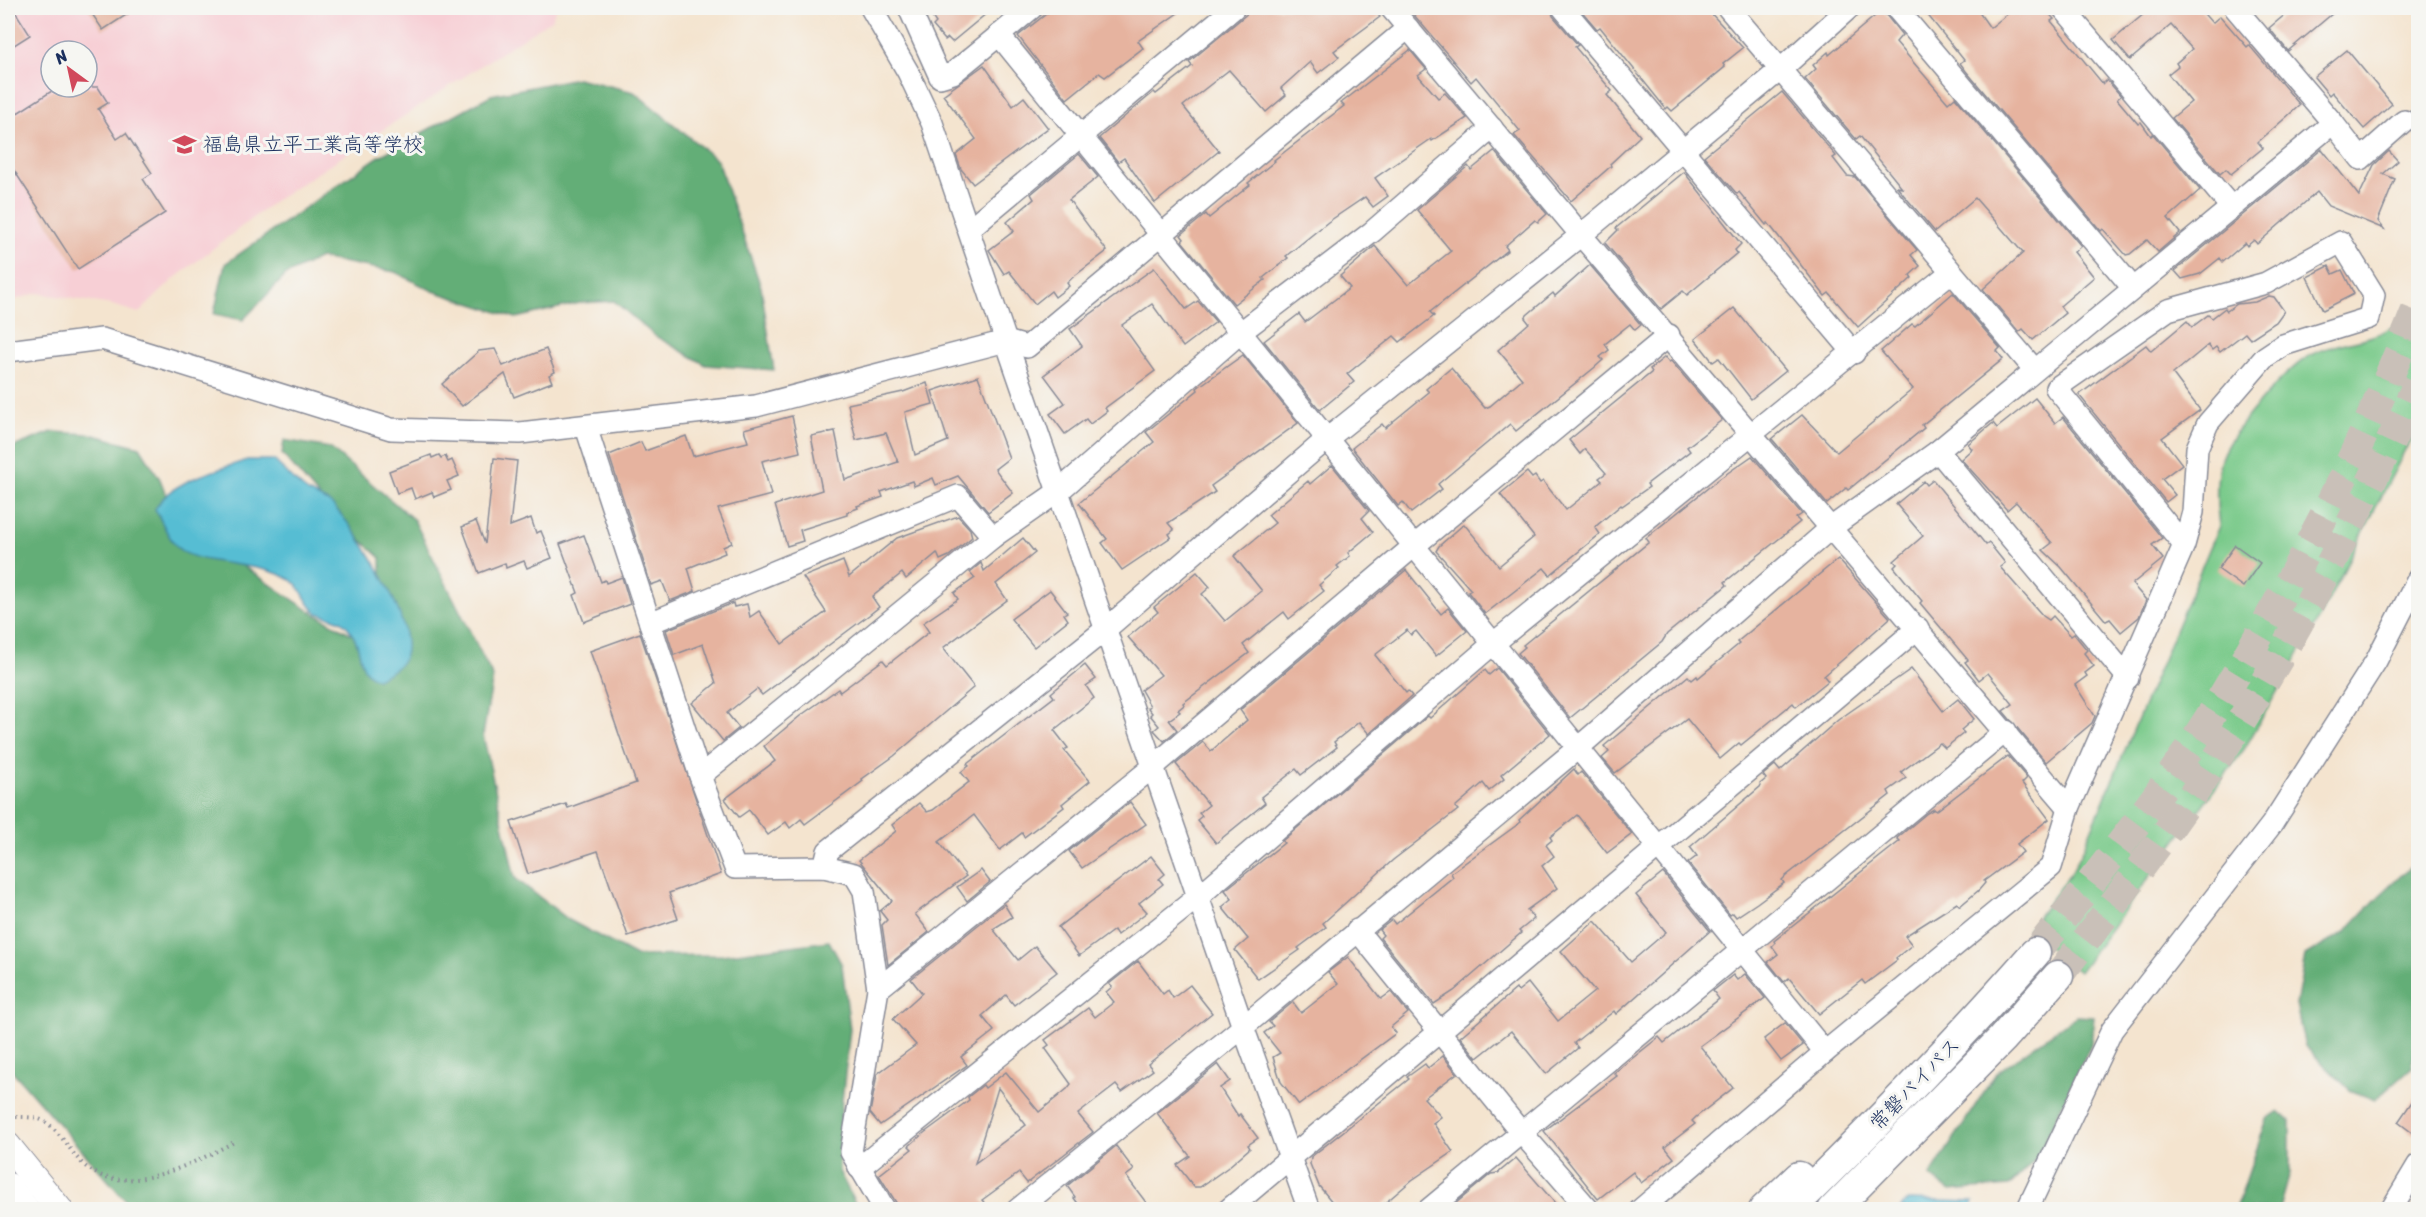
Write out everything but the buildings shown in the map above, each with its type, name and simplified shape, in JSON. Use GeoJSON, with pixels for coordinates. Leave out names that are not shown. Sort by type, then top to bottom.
{"type":"FeatureCollection","features":[{"type":"Feature","properties":{"kind":"highway","name":"常磐バイパス"},"geometry":{"type":"LineString","coordinates":[[1789,1209],[1873,1128],[1976,1020],[2035,953]]}},
{"type":"Feature","properties":{"kind":"highway","name":"常磐バイパス"},"geometry":{"type":"LineString","coordinates":[[1833,1209],[2002,1039],[2058,976]]}},
{"type":"Feature","properties":{"kind":"highway"},"geometry":{"type":"LineString","coordinates":[[1764,1209],[1976,1020]]}},
{"type":"Feature","properties":{"kind":"highway"},"geometry":{"type":"LineString","coordinates":[[1858,1209],[2002,1039]]}},
{"type":"Feature","properties":{"kind":"main road"},"geometry":{"type":"LineString","coordinates":[[8,1146],[60,1209]]}},
{"type":"Feature","properties":{"kind":"main road"},"geometry":{"type":"LineString","coordinates":[[8,1186],[27,1209]]}},
{"type":"Feature","properties":{"kind":"street"},"geometry":{"type":"LineString","coordinates":[[871,8],[908,72],[932,123],[1243,1027],[1309,1209]]}},
{"type":"Feature","properties":{"kind":"street"},"geometry":{"type":"LineString","coordinates":[[909,8],[940,76],[953,73],[1032,8]]}},
{"type":"Feature","properties":{"kind":"street"},"geometry":{"type":"LineString","coordinates":[[970,228],[1234,8]]}},
{"type":"Feature","properties":{"kind":"street"},"geometry":{"type":"LineString","coordinates":[[1392,8],[1581,235],[1669,335],[2069,808]]}},
{"type":"Feature","properties":{"kind":"street"},"geometry":{"type":"LineString","coordinates":[[1563,8],[1854,353]]}},
{"type":"Feature","properties":{"kind":"street"},"geometry":{"type":"LineString","coordinates":[[1728,8],[2034,369]]}},
{"type":"Feature","properties":{"kind":"street"},"geometry":{"type":"LineString","coordinates":[[824,867],[828,851],[1106,629],[1327,439],[1581,235],[1780,70],[1849,8]]}},
{"type":"Feature","properties":{"kind":"street"},"geometry":{"type":"LineString","coordinates":[[1896,8],[2133,288]]}},
{"type":"Feature","properties":{"kind":"street"},"geometry":{"type":"LineString","coordinates":[[2063,8],[2231,207]]}},
{"type":"Feature","properties":{"kind":"street"},"geometry":{"type":"LineString","coordinates":[[2235,8],[2361,159],[2404,121]]}},
{"type":"Feature","properties":{"kind":"street"},"geometry":{"type":"LineString","coordinates":[[8,351],[102,339],[391,429],[520,432],[586,427],[756,406],[1006,341],[1027,347],[1408,28]]}},
{"type":"Feature","properties":{"kind":"street"},"geometry":{"type":"LineString","coordinates":[[999,34],[1825,1052]]}},
{"type":"Feature","properties":{"kind":"street"},"geometry":{"type":"LineString","coordinates":[[1017,1209],[1243,1027],[1578,748],[1832,527],[1938,451],[2333,123]]}},
{"type":"Feature","properties":{"kind":"street"},"geometry":{"type":"LineString","coordinates":[[700,776],[993,537],[1059,491],[1241,333],[1372,232],[1492,128]]}},
{"type":"Feature","properties":{"kind":"street"},"geometry":{"type":"LineString","coordinates":[[1640,1209],[1825,1052],[2051,867],[2069,808],[2128,678],[2184,545],[2193,512],[2197,448],[2208,423],[2265,357],[2283,345],[2369,318],[2374,295],[2341,242],[2266,283],[2168,310],[2056,388],[2184,545]]}},
{"type":"Feature","properties":{"kind":"street"},"geometry":{"type":"LineString","coordinates":[[859,1167],[1199,897],[1494,643],[1951,272]]}},
{"type":"Feature","properties":{"kind":"street"},"geometry":{"type":"LineString","coordinates":[[878,990],[1153,767],[1414,546],[1669,335]]}},
{"type":"Feature","properties":{"kind":"street"},"geometry":{"type":"LineString","coordinates":[[586,427],[700,776],[735,868],[824,867],[854,874],[864,891],[878,990],[851,1152],[885,1209]]}},
{"type":"Feature","properties":{"kind":"street"},"geometry":{"type":"LineString","coordinates":[[1938,451],[2128,678]]}},
{"type":"Feature","properties":{"kind":"street"},"geometry":{"type":"LineString","coordinates":[[650,623],[958,496],[993,537]]}},
{"type":"Feature","properties":{"kind":"street"},"geometry":{"type":"LineString","coordinates":[[2027,1209],[2112,1030],[2272,824],[2376,661],[2418,579]]}},
{"type":"Feature","properties":{"kind":"street"},"geometry":{"type":"LineString","coordinates":[[1228,1209],[1291,1159],[1918,628]]}},
{"type":"Feature","properties":{"kind":"street"},"geometry":{"type":"LineString","coordinates":[[1428,1209],[2006,731]]}},
{"type":"Feature","properties":{"kind":"street"},"geometry":{"type":"LineString","coordinates":[[1357,930],[1521,1132],[1589,1209]]}},
{"type":"Feature","properties":{"kind":"street"},"geometry":{"type":"LineString","coordinates":[[2391,1209],[2418,1165]]}},
{"type":"Feature","properties":{"kind":"path"},"geometry":{"type":"LineString","coordinates":[[16,1117],[39,1119],[49,1125],[82,1164],[95,1174],[116,1178],[151,1177],[190,1166],[236,1141]]}},
{"type":"Feature","properties":{"kind":"shaded area","name":"福島県立平工業高等学校"},"geometry":{"type":"Polygon","coordinates":[[[8,8],[556,8],[552,19],[276,200],[175,278],[139,313],[112,305],[37,293],[8,302],[8,8]]]}},
{"type":"Feature","properties":{"kind":"green space"},"geometry":{"type":"Polygon","coordinates":[[[577,78],[634,92],[717,160],[761,287],[774,370],[706,365],[655,336],[614,301],[580,303],[516,318],[433,291],[395,272],[320,258],[286,275],[243,320],[214,314],[225,264],[378,157],[491,95],[577,78]]]}},
{"type":"Feature","properties":{"kind":"green space"},"geometry":{"type":"Polygon","coordinates":[[[2396,324],[2418,333],[2418,425],[2324,609],[2245,748],[2079,972],[2028,930],[2072,871],[2083,850],[2219,526],[2218,470],[2225,450],[2259,403],[2300,362],[2321,350],[2376,335],[2396,324]]]}},
{"type":"Feature","properties":{"kind":"green space"},"geometry":{"type":"Polygon","coordinates":[[[52,432],[90,434],[140,447],[160,479],[176,521],[310,611],[353,635],[381,615],[381,558],[341,522],[282,454],[284,440],[330,448],[414,520],[493,677],[483,735],[515,878],[569,920],[636,956],[722,955],[829,941],[842,965],[850,1029],[841,1110],[839,1171],[858,1209],[133,1209],[8,1066],[8,449],[52,432]]]}},
{"type":"Feature","properties":{"kind":"green space"},"geometry":{"type":"Polygon","coordinates":[[[2418,860],[2418,1036],[2412,1067],[2375,1100],[2350,1090],[2305,1046],[2296,1005],[2305,956],[2345,932],[2418,860]]]}},
{"type":"Feature","properties":{"kind":"green space"},"geometry":{"type":"Polygon","coordinates":[[[2076,1016],[2094,1017],[2091,1044],[2037,1158],[2009,1186],[1950,1191],[1930,1176],[1996,1073],[2076,1016]]]}},
{"type":"Feature","properties":{"kind":"green space"},"geometry":{"type":"Polygon","coordinates":[[[2279,1111],[2290,1121],[2290,1173],[2280,1209],[2236,1209],[2267,1119],[2279,1111]]]}},
{"type":"Feature","properties":{"kind":"water"},"geometry":{"type":"Polygon","coordinates":[[[247,460],[274,460],[304,489],[332,505],[356,534],[384,579],[403,625],[406,645],[403,660],[395,669],[377,679],[371,676],[363,667],[357,643],[350,630],[343,622],[314,610],[296,584],[284,576],[253,567],[202,559],[178,548],[171,539],[155,509],[163,499],[172,490],[196,477],[247,460]]]}},
{"type":"Feature","properties":{"kind":"water"},"geometry":{"type":"Polygon","coordinates":[[[1908,1200],[1974,1202],[1972,1209],[1900,1209],[1908,1200]]]}},
{"type":"Feature","properties":{"kind":"tunnel"},"geometry":{"type":"LineString","coordinates":[[2035,953],[2156,797],[2226,691],[2288,585],[2317,530],[2370,419],[2418,305]]}},
{"type":"Feature","properties":{"kind":"tunnel"},"geometry":{"type":"LineString","coordinates":[[2058,976],[2158,844],[2196,791],[2243,718],[2324,577],[2418,383]]}},
{"type":"Feature","properties":{"kind":"place","name":"福島県立平工業高等学校"},"geometry":{"type":"Point","coordinates":[185,144]}}]}
